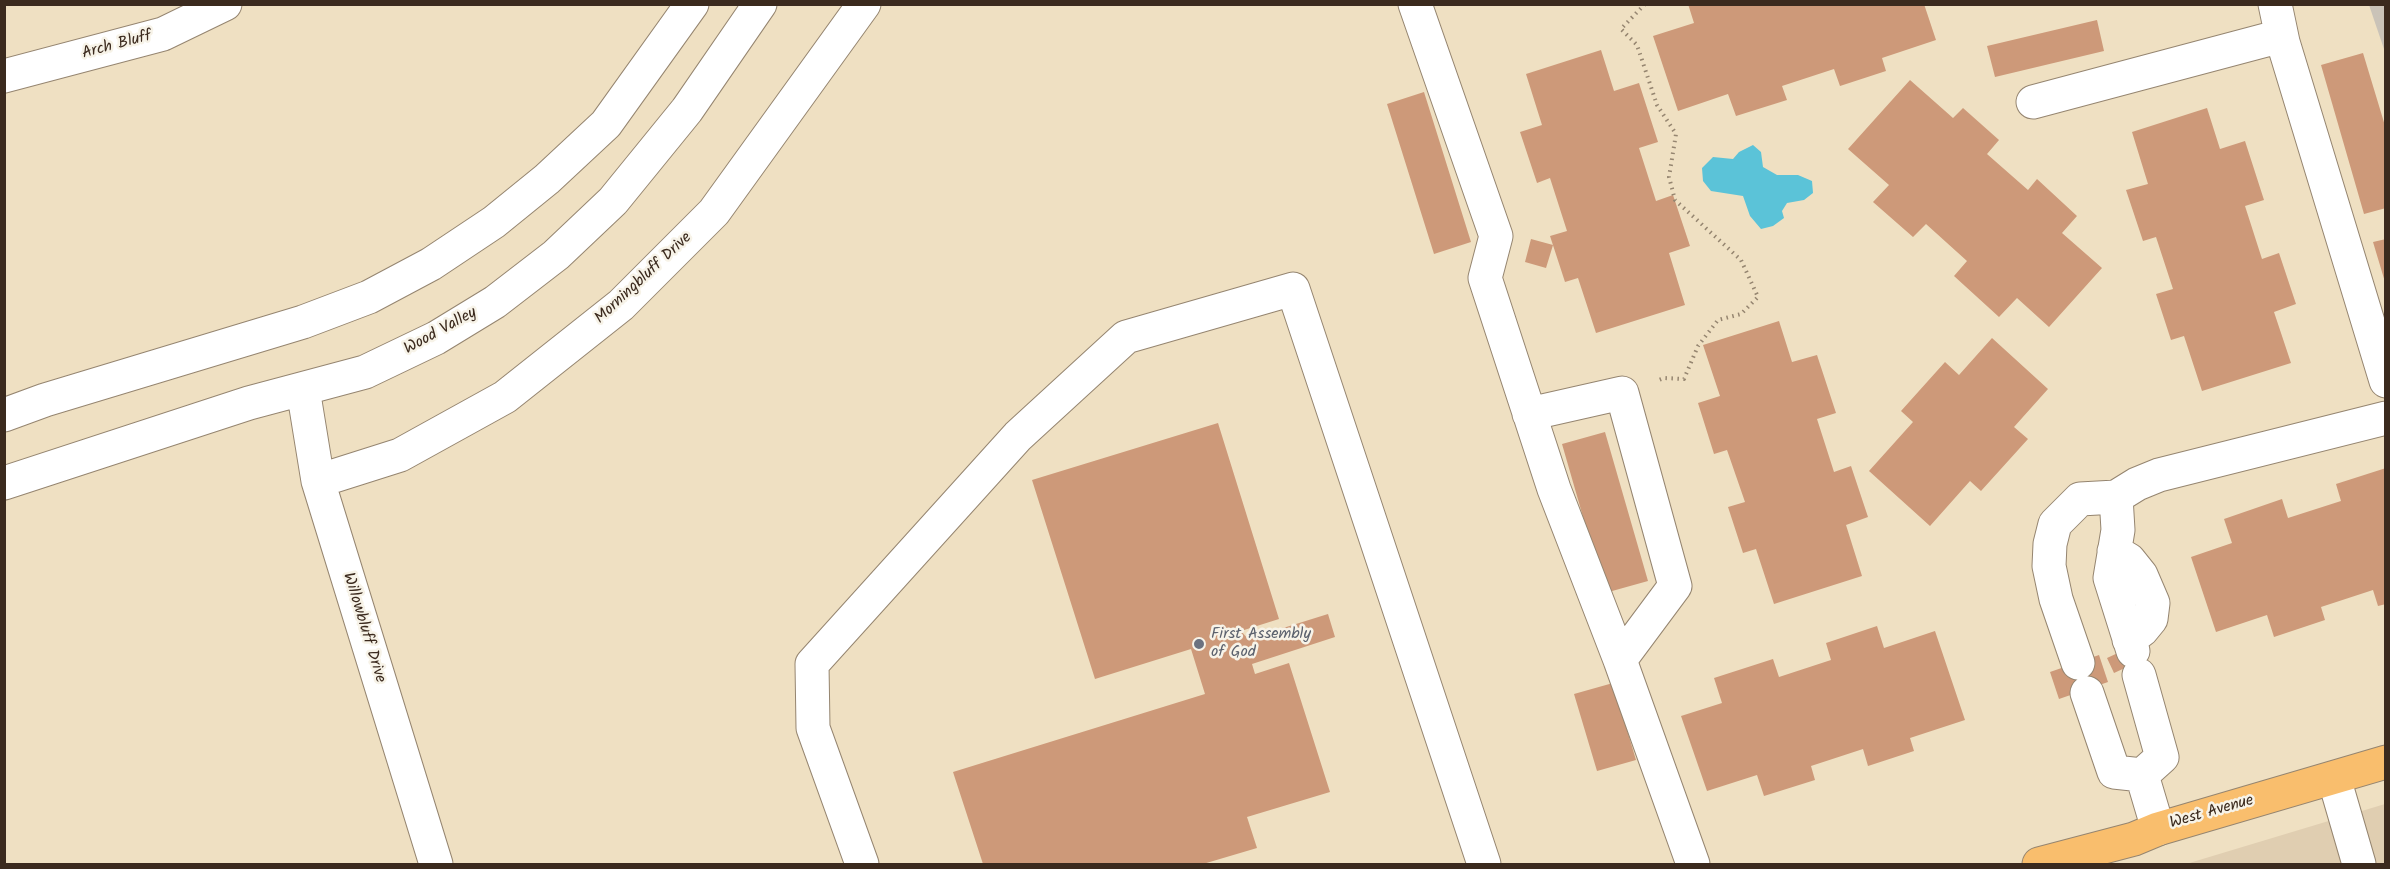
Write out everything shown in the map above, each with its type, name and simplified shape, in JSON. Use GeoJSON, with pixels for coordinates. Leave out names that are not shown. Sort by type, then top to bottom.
{"type":"FeatureCollection","features":[{"type":"Feature","properties":{"kind":"main road","name":"West Avenue"},"geometry":{"type":"LineString","coordinates":[[2039,864],[2134,839],[2158,829],[2385,762]]}},
{"type":"Feature","properties":{"kind":"street","name":"Arch Bluff"},"geometry":{"type":"LineString","coordinates":[[4,76],[163,34],[225,4]]}},
{"type":"Feature","properties":{"kind":"street"},"geometry":{"type":"LineString","coordinates":[[4,415],[45,400],[303,322],[369,297],[431,264],[512,208],[606,124],[692,4]]}},
{"type":"Feature","properties":{"kind":"street","name":"Wood Valley"},"geometry":{"type":"LineString","coordinates":[[4,483],[249,403],[365,372],[435,338],[495,302],[556,255],[613,201],[687,110],[760,4]]}},
{"type":"Feature","properties":{"kind":"street","name":"Morningbluff Drive"},"geometry":{"type":"LineString","coordinates":[[318,481],[400,455],[504,397],[621,305],[714,212],[864,4]]}},
{"type":"Feature","properties":{"kind":"street"},"geometry":{"type":"LineString","coordinates":[[2275,4],[2281,36],[2385,381]]}},
{"type":"Feature","properties":{"kind":"street"},"geometry":{"type":"LineString","coordinates":[[1425,12],[1496,236],[1485,278],[1554,489],[1620,660],[1693,864]]}},
{"type":"Feature","properties":{"kind":"street"},"geometry":{"type":"LineString","coordinates":[[2033,102],[2281,36]]}},
{"type":"Feature","properties":{"kind":"street"},"geometry":{"type":"LineString","coordinates":[[862,864],[813,728],[812,664],[1018,436],[1126,337],[1293,289],[1484,864]]}},
{"type":"Feature","properties":{"kind":"street","name":"Willowbluff Drive"},"geometry":{"type":"LineString","coordinates":[[303,389],[318,481],[436,864]]}},
{"type":"Feature","properties":{"kind":"street"},"geometry":{"type":"LineString","coordinates":[[1530,414],[1622,393],[1675,586],[1620,660]]}},
{"type":"Feature","properties":{"kind":"street"},"geometry":{"type":"LineString","coordinates":[[2116,497],[2118,530],[2110,578],[2162,757],[2142,775],[2114,772],[2056,599],[2049,566],[2050,544],[2055,524],[2080,499],[2116,497],[2137,484],[2159,475],[2385,418]]}},
{"type":"Feature","properties":{"kind":"street"},"geometry":{"type":"LineString","coordinates":[[2142,775],[2158,829]]}},
{"type":"Feature","properties":{"kind":"street"},"geometry":{"type":"LineString","coordinates":[[2334,778],[2359,864]]}},
{"type":"Feature","properties":{"kind":"path"},"geometry":{"type":"LineString","coordinates":[[1622,393],[1664,378],[1684,380],[1698,346],[1718,320],[1741,314],[1758,297],[1741,260],[1675,200],[1670,177],[1676,134],[1657,105],[1638,45],[1621,29],[1645,4]]}},
{"type":"Feature","properties":{"kind":"shaded area"},"geometry":{"type":"Polygon","coordinates":[[[2369,5],[2385,5],[2385,52],[2369,5]]]}},
{"type":"Feature","properties":{"kind":"shaded area"},"geometry":{"type":"Polygon","coordinates":[[[2385,804],[2385,864],[2186,864],[2385,804]]]}},
{"type":"Feature","properties":{"kind":"water"},"geometry":{"type":"Polygon","coordinates":[[[1753,145],[1761,152],[1763,167],[1777,175],[1798,175],[1812,181],[1813,193],[1804,200],[1787,203],[1782,211],[1784,218],[1773,226],[1761,229],[1750,216],[1743,196],[1711,191],[1703,181],[1702,168],[1713,157],[1733,159],[1739,152],[1753,145]]]}},
{"type":"Feature","properties":{"kind":"building"},"geometry":{"type":"Polygon","coordinates":[[[1688,4],[1924,4],[1936,40],[1882,58],[1886,71],[1840,86],[1834,69],[1782,86],[1787,100],[1736,116],[1728,94],[1678,111],[1653,36],[1694,23],[1688,4]]]}},
{"type":"Feature","properties":{"kind":"building"},"geometry":{"type":"Polygon","coordinates":[[[2097,20],[2104,51],[1995,77],[1987,46],[2097,20]]]}},
{"type":"Feature","properties":{"kind":"building"},"geometry":{"type":"Polygon","coordinates":[[[1601,50],[1614,91],[1639,83],[1658,142],[1639,148],[1656,201],[1673,195],[1690,246],[1669,253],[1685,305],[1596,333],[1578,278],[1565,282],[1550,236],[1567,231],[1550,178],[1537,183],[1520,132],[1542,125],[1526,74],[1601,50]]]}},
{"type":"Feature","properties":{"kind":"building"},"geometry":{"type":"Polygon","coordinates":[[[2363,53],[2386,129],[2386,208],[2364,214],[2321,65],[2363,53]]]}},
{"type":"Feature","properties":{"kind":"building"},"geometry":{"type":"Polygon","coordinates":[[[1910,80],[1953,118],[1963,108],[1999,140],[1987,154],[2028,190],[2037,179],[2077,216],[2062,233],[2102,268],[2049,327],[2017,298],[1999,317],[1954,276],[1967,261],[1926,224],[1913,237],[1873,202],[1889,185],[1848,149],[1910,80]]]}},
{"type":"Feature","properties":{"kind":"building"},"geometry":{"type":"Polygon","coordinates":[[[1424,92],[1471,242],[1434,254],[1387,104],[1424,92]]]}},
{"type":"Feature","properties":{"kind":"building"},"geometry":{"type":"Polygon","coordinates":[[[2207,108],[2220,149],[2245,141],[2264,200],[2245,206],[2262,259],[2279,253],[2296,304],[2274,312],[2291,363],[2202,391],[2184,336],[2171,340],[2156,294],[2173,289],[2156,237],[2143,241],[2126,190],[2148,184],[2132,132],[2207,108]]]}},
{"type":"Feature","properties":{"kind":"building"},"geometry":{"type":"Polygon","coordinates":[[[1531,239],[1553,245],[1546,268],[1525,262],[1531,239]]]}},
{"type":"Feature","properties":{"kind":"building"},"geometry":{"type":"Polygon","coordinates":[[[2386,239],[2386,282],[2385,282],[2373,242],[2386,239]]]}},
{"type":"Feature","properties":{"kind":"building"},"geometry":{"type":"Polygon","coordinates":[[[1779,321],[1792,362],[1817,355],[1836,413],[1817,419],[1834,472],[1851,466],[1868,517],[1846,525],[1862,576],[1774,604],[1756,549],[1743,553],[1728,507],[1745,502],[1727,450],[1714,454],[1698,403],[1720,396],[1703,345],[1779,321]]]}},
{"type":"Feature","properties":{"kind":"building"},"geometry":{"type":"Polygon","coordinates":[[[1992,338],[2048,389],[2014,427],[2028,439],[1981,491],[1970,481],[1930,526],[1869,471],[1913,422],[1901,411],[1945,362],[1959,375],[1992,338]]]}},
{"type":"Feature","properties":{"kind":"building","name":"First Assembly of God"},"geometry":{"type":"Polygon","coordinates":[[[1218,423],[1279,619],[1241,631],[1248,639],[1328,614],[1335,637],[1252,664],[1255,674],[1289,663],[1330,792],[1247,817],[1257,848],[1203,864],[983,864],[953,772],[1205,694],[1191,649],[1095,679],[1032,480],[1218,423]]]}},
{"type":"Feature","properties":{"kind":"building"},"geometry":{"type":"Polygon","coordinates":[[[1605,432],[1648,581],[1605,593],[1562,444],[1605,432]]]}},
{"type":"Feature","properties":{"kind":"building"},"geometry":{"type":"Polygon","coordinates":[[[2386,468],[2386,604],[2378,606],[2373,590],[2321,607],[2325,620],[2274,637],[2267,615],[2216,632],[2191,557],[2232,543],[2224,519],[2282,499],[2288,518],[2341,501],[2336,484],[2386,468]]]}},
{"type":"Feature","properties":{"kind":"building"},"geometry":{"type":"Polygon","coordinates":[[[1877,626],[1884,648],[1935,631],[1965,720],[1910,738],[1914,751],[1868,766],[1863,749],[1811,766],[1815,780],[1764,796],[1757,775],[1707,791],[1681,716],[1722,703],[1714,678],[1773,659],[1779,677],[1831,660],[1826,643],[1877,626]]]}},
{"type":"Feature","properties":{"kind":"building"},"geometry":{"type":"Polygon","coordinates":[[[2120,652],[2127,667],[2114,673],[2107,658],[2120,652]]]}},
{"type":"Feature","properties":{"kind":"building"},"geometry":{"type":"Polygon","coordinates":[[[2099,655],[2108,682],[2059,699],[2050,672],[2099,655]]]}},
{"type":"Feature","properties":{"kind":"building"},"geometry":{"type":"Polygon","coordinates":[[[1613,683],[1636,760],[1597,771],[1574,694],[1613,683]]]}},
{"type":"Feature","properties":{"kind":"place","name":"First Assembly of God"},"geometry":{"type":"Point","coordinates":[1199,644]}}]}
